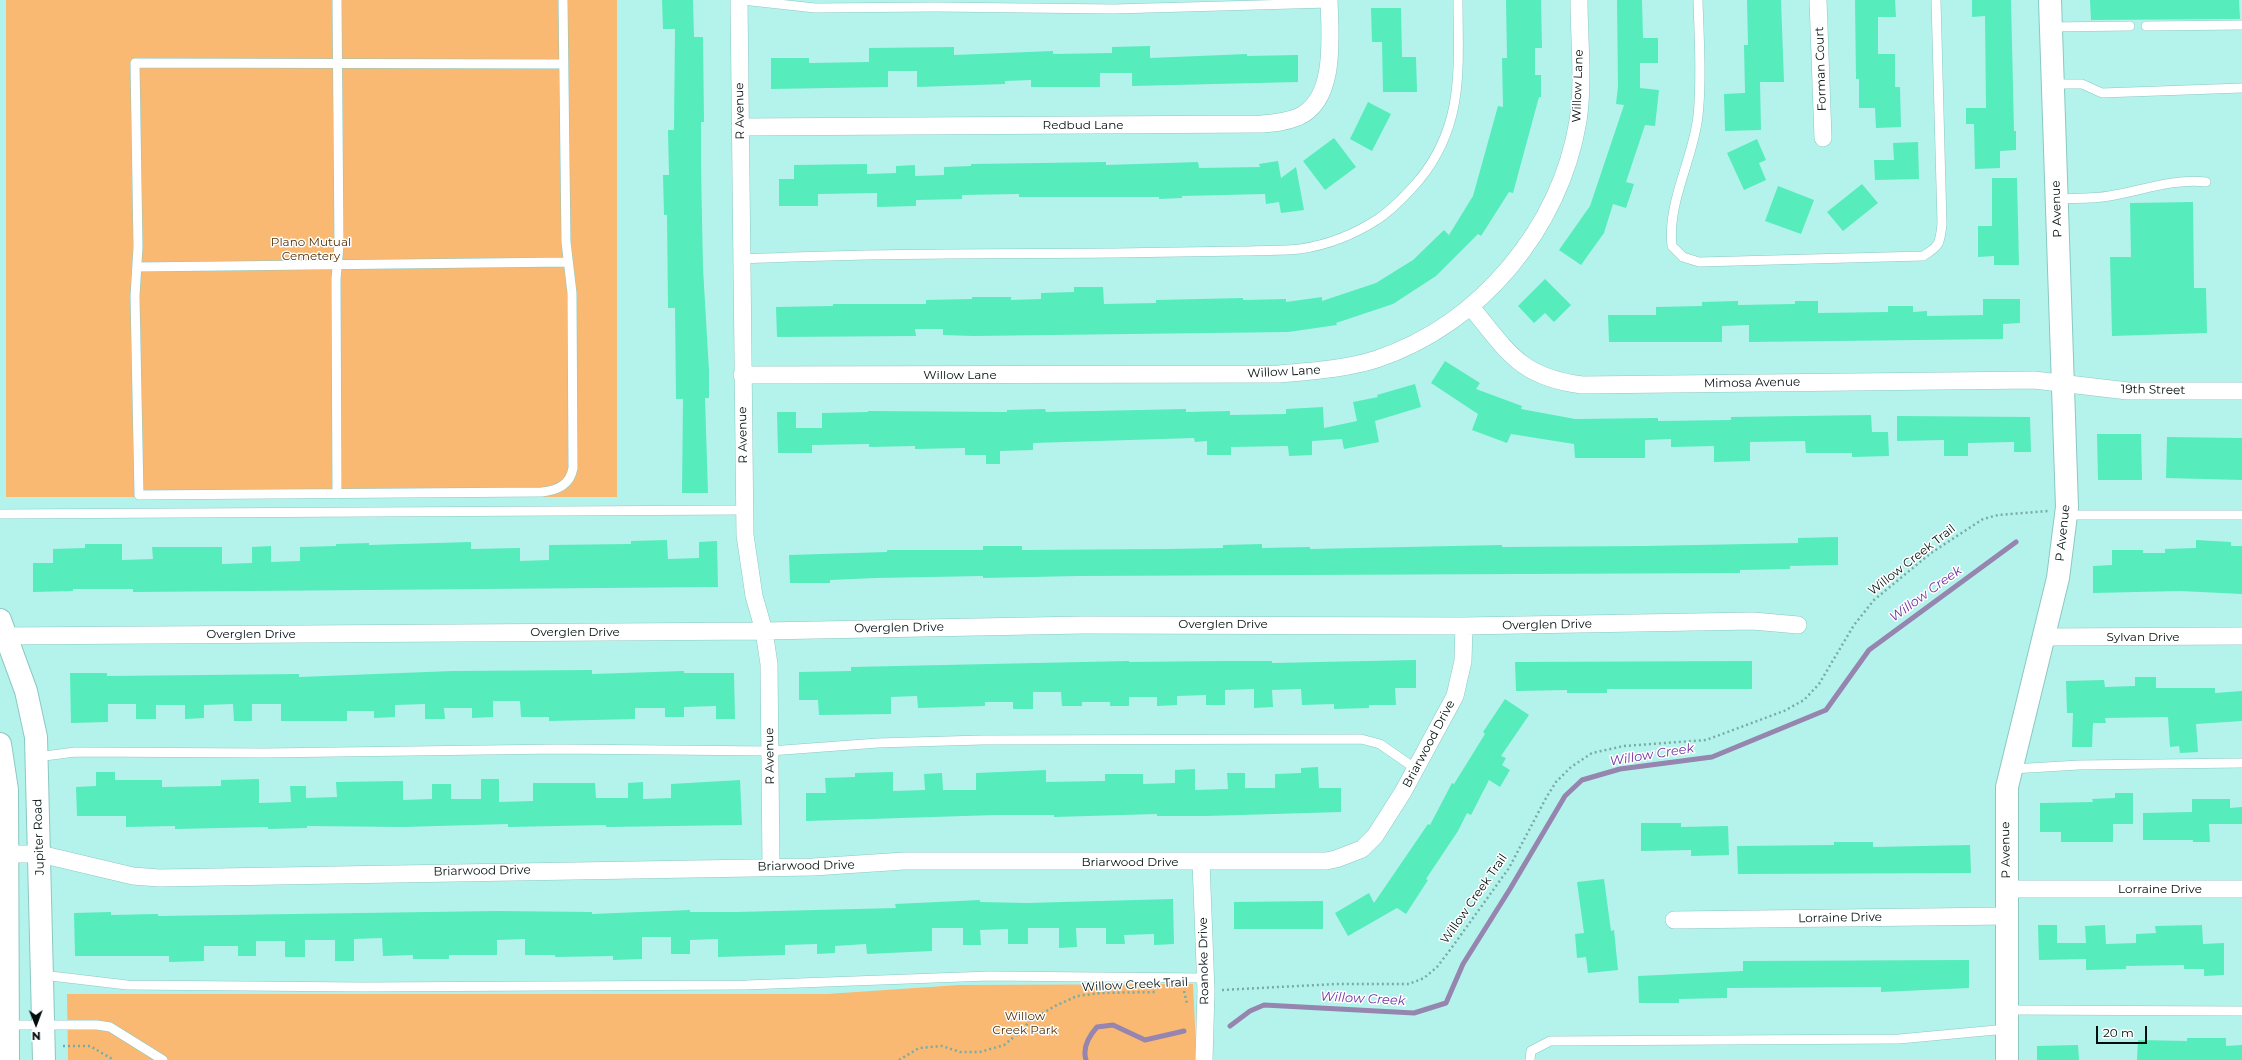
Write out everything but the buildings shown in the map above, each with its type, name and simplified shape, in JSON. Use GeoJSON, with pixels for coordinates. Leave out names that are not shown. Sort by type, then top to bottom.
{"type":"FeatureCollection","features":[{"type":"Feature","properties":{"kind":"street","name":"R Avenue"},"geometry":{"type":"LineString","coordinates":[[738,0],[744,535],[749,569],[764,631],[769,664],[771,867]]}},
{"type":"Feature","properties":{"kind":"street","name":"Willow Lane"},"geometry":{"type":"LineString","coordinates":[[742,375],[1279,374],[1324,370],[1377,359],[1400,349],[1471,307],[1498,281],[1527,246],[1552,202],[1566,165],[1578,120],[1580,79],[1579,0]]}},
{"type":"Feature","properties":{"kind":"street","name":"Forman Court"},"geometry":{"type":"LineString","coordinates":[[1818,0],[1823,138]]}},
{"type":"Feature","properties":{"kind":"street","name":"P Avenue"},"geometry":{"type":"LineString","coordinates":[[2007,1060],[2005,819],[2007,787],[2010,769],[2044,637],[2062,558],[2066,511],[2064,384],[2050,0]]}},
{"type":"Feature","properties":{"kind":"street","name":"Redbud Lane"},"geometry":{"type":"LineString","coordinates":[[740,127],[1262,124],[1289,120],[1299,117],[1316,104],[1326,81],[1330,50],[1329,2]]}},
{"type":"Feature","properties":{"kind":"street","name":"Mimosa Avenue"},"geometry":{"type":"LineString","coordinates":[[1471,307],[1510,355],[1528,369],[1546,378],[1576,384],[2034,380],[2064,384]]}},
{"type":"Feature","properties":{"kind":"street","name":"19th Street"},"geometry":{"type":"LineString","coordinates":[[2064,384],[2128,391],[2242,391]]}},
{"type":"Feature","properties":{"kind":"street","name":"Overglen Drive"},"geometry":{"type":"LineString","coordinates":[[2,630],[764,631],[1092,625],[1464,626],[1753,621],[1798,625]]}},
{"type":"Feature","properties":{"kind":"street","name":"Briarwood Drive"},"geometry":{"type":"LineString","coordinates":[[4,854],[40,854],[133,876],[159,878],[813,867],[904,861],[1326,861],[1348,855],[1362,849],[1374,836],[1416,769],[1455,696],[1463,661],[1464,626]]}},
{"type":"Feature","properties":{"kind":"street","name":"Jupiter Road"},"geometry":{"type":"LineString","coordinates":[[2,630],[26,691],[36,737],[43,1025],[54,1056]]}},
{"type":"Feature","properties":{"kind":"street","name":"Sylvan Drive"},"geometry":{"type":"LineString","coordinates":[[2044,637],[2242,636]]}},
{"type":"Feature","properties":{"kind":"street"},"geometry":{"type":"LineString","coordinates":[[0,744],[7,790],[4,854],[8,1060]]}},
{"type":"Feature","properties":{"kind":"street","name":"Roanoke Drive"},"geometry":{"type":"LineString","coordinates":[[1201,862],[1206,984],[1204,1060]]}},
{"type":"Feature","properties":{"kind":"street","name":"Lorraine Drive"},"geometry":{"type":"LineString","coordinates":[[2006,889],[2242,889]]}},
{"type":"Feature","properties":{"kind":"street","name":"Lorraine Drive"},"geometry":{"type":"LineString","coordinates":[[1674,920],[2006,916]]}},
{"type":"Feature","properties":{"kind":"lane"},"geometry":{"type":"LineString","coordinates":[[337,0],[339,246],[336,279],[337,494]]}},
{"type":"Feature","properties":{"kind":"lane"},"geometry":{"type":"LineString","coordinates":[[563,0],[564,64],[566,242],[572,293],[573,468],[567,483],[559,488],[542,492],[138,495],[135,296],[137,267],[136,63],[564,64]]}},
{"type":"Feature","properties":{"kind":"lane"},"geometry":{"type":"LineString","coordinates":[[742,0],[815,8],[943,7],[1114,9],[1329,2]]}},
{"type":"Feature","properties":{"kind":"lane"},"geometry":{"type":"LineString","coordinates":[[741,259],[812,256],[1191,252],[1299,249],[1325,244],[1360,230],[1380,218],[1410,190],[1431,165],[1450,127],[1454,108],[1458,61],[1458,0]]}},
{"type":"Feature","properties":{"kind":"lane"},"geometry":{"type":"LineString","coordinates":[[1698,0],[1698,116],[1690,152],[1672,215],[1670,232],[1672,246],[1683,257],[1699,262],[1923,256],[1933,250],[1940,243],[1942,224],[1936,0]]}},
{"type":"Feature","properties":{"kind":"lane"},"geometry":{"type":"LineString","coordinates":[[2146,26],[2242,25]]}},
{"type":"Feature","properties":{"kind":"lane"},"geometry":{"type":"LineString","coordinates":[[2051,27],[2130,26]]}},
{"type":"Feature","properties":{"kind":"lane"},"geometry":{"type":"LineString","coordinates":[[2052,84],[2082,84],[2102,93],[2242,88]]}},
{"type":"Feature","properties":{"kind":"lane"},"geometry":{"type":"LineString","coordinates":[[2057,199],[2108,196],[2192,180],[2206,182]]}},
{"type":"Feature","properties":{"kind":"lane"},"geometry":{"type":"LineString","coordinates":[[137,267],[568,262]]}},
{"type":"Feature","properties":{"kind":"lane"},"geometry":{"type":"LineString","coordinates":[[0,514],[744,510]]}},
{"type":"Feature","properties":{"kind":"lane"},"geometry":{"type":"LineString","coordinates":[[2066,511],[2242,515]]}},
{"type":"Feature","properties":{"kind":"lane"},"geometry":{"type":"LineString","coordinates":[[37,757],[75,752],[281,753],[559,749],[770,751],[878,743],[982,740],[1361,739],[1380,744],[1416,769]]}},
{"type":"Feature","properties":{"kind":"lane"},"geometry":{"type":"LineString","coordinates":[[2010,769],[2079,765],[2242,763]]}},
{"type":"Feature","properties":{"kind":"lane"},"geometry":{"type":"LineString","coordinates":[[42,974],[127,985],[346,987],[746,985],[989,976],[1206,984]]}},
{"type":"Feature","properties":{"kind":"lane"},"geometry":{"type":"LineString","coordinates":[[1530,1060],[1532,1051],[1550,1041],[1899,1039],[2007,1020],[2242,1010]]}},
{"type":"Feature","properties":{"kind":"lane"},"geometry":{"type":"LineString","coordinates":[[8,1025],[97,1025],[110,1027],[163,1060]]}},
{"type":"Feature","properties":{"kind":"path","name":"Willow Creek Trail"},"geometry":{"type":"LineString","coordinates":[[1177,991],[1206,984],[1409,984],[1424,978],[1437,967],[1509,868],[1546,798],[1556,782],[1571,767],[1592,753],[1624,746],[1706,740],[1784,711],[1804,700],[1819,684],[1854,625],[1874,600],[1931,553],[1983,519],[1998,515],[2066,511]]}},
{"type":"Feature","properties":{"kind":"path","name":"Willow Creek Trail"},"geometry":{"type":"LineString","coordinates":[[899,1060],[920,1048],[942,1046],[960,1052],[980,1052],[1004,1045],[1020,1032],[1031,1020],[1055,1006],[1078,996],[1101,993],[1162,992]]}},
{"type":"Feature","properties":{"kind":"path"},"geometry":{"type":"LineString","coordinates":[[54,1056],[63,1045],[90,1046],[114,1060]]}},
{"type":"Feature","properties":{"kind":"green space","name":"Plano Mutual Cemetery"},"geometry":{"type":"Polygon","coordinates":[[[6,0],[617,0],[617,497],[6,497],[6,0]]]}},
{"type":"Feature","properties":{"kind":"green space","name":"Willow Creek Park"},"geometry":{"type":"Polygon","coordinates":[[[1193,984],[1196,1047],[1195,1060],[68,1060],[67,994],[827,994],[959,985],[1193,984]]]}},
{"type":"Feature","properties":{"kind":"waterway","name":"Willow Creek"},"geometry":{"type":"LineString","coordinates":[[1230,1026],[1250,1011],[1264,1005],[1414,1013],[1446,1003],[1463,964],[1510,889],[1565,796],[1582,780],[1620,769],[1712,757],[1826,710],[1869,650],[2016,542]]}},
{"type":"Feature","properties":{"kind":"waterway","name":"Willow Creek"},"geometry":{"type":"LineString","coordinates":[[1086,1060],[1085,1051],[1087,1042],[1097,1027],[1113,1025],[1145,1040],[1184,1031]]}}]}
